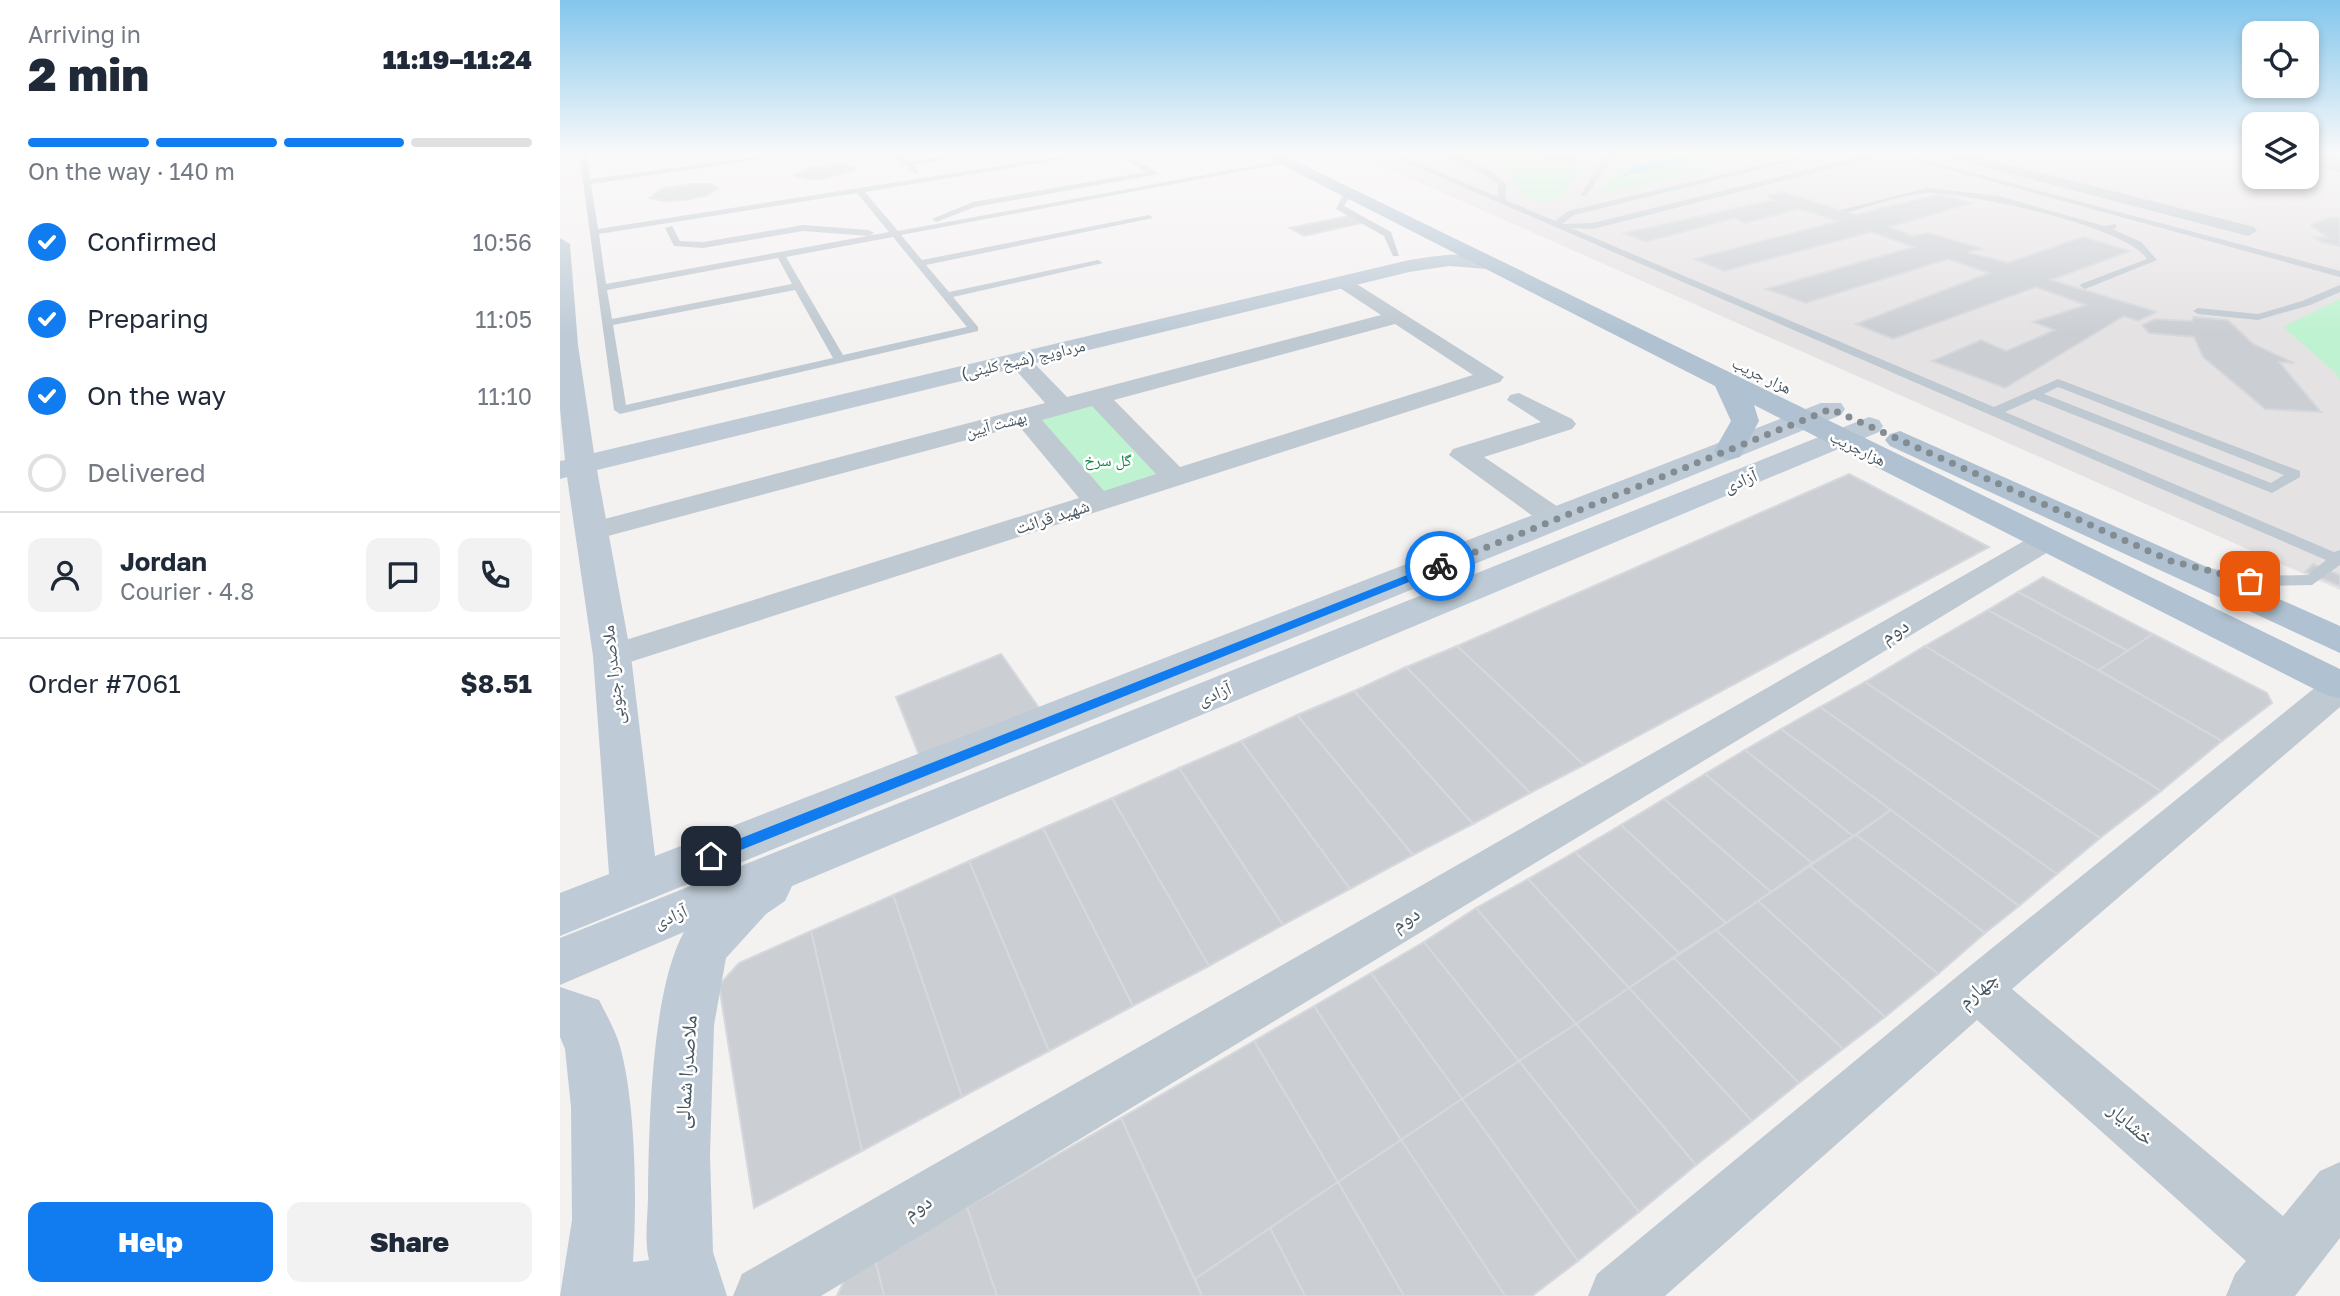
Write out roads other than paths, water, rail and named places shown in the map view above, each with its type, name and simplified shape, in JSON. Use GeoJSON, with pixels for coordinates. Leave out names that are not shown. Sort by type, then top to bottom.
{"type":"FeatureCollection","features":[{"type":"Feature","properties":{"kind":"main road","name":"هزارجریب"},"geometry":{"type":"LineString","coordinates":[[1387,212],[1803,421],[1855,433],[2047,540],[2340,686]]}},
{"type":"Feature","properties":{"kind":"main road","name":"هزار جریب"},"geometry":{"type":"LineString","coordinates":[[1412,212],[1831,409],[1855,433],[2171,561],[2340,641]]}},
{"type":"Feature","properties":{"kind":"main road","name":"مرداویج (شیخ کلینی)"},"geometry":{"type":"LineString","coordinates":[[1154,321],[1396,254],[1421,243],[1418,228]]}},
{"type":"Feature","properties":{"kind":"main road","name":"ملاصدرا جنوبی"},"geometry":{"type":"LineString","coordinates":[[560,244],[570,459],[593,531],[612,656],[634,886]]}},
{"type":"Feature","properties":{"kind":"main road","name":"مرداویج (شیخ کلینی)"},"geometry":{"type":"LineString","coordinates":[[570,459],[1154,321],[1449,260],[1487,263]]}},
{"type":"Feature","properties":{"kind":"main road"},"geometry":{"type":"LineString","coordinates":[[1727,383],[1739,403],[1745,421],[1729,451]]}},
{"type":"Feature","properties":{"kind":"main road","name":"آزادی"},"geometry":{"type":"LineString","coordinates":[[560,962],[850,840],[1556,519],[1831,409]]}},
{"type":"Feature","properties":{"kind":"main road","name":"آزادی"},"geometry":{"type":"LineString","coordinates":[[560,915],[1230,668],[1855,433]]}},
{"type":"Feature","properties":{"kind":"main road","name":"ملاصدرا شمالی"},"geometry":{"type":"LineString","coordinates":[[693,1296],[680,1252],[679,1155],[686,1025],[702,949],[748,898],[850,840]]}},
{"type":"Feature","properties":{"kind":"main road"},"geometry":{"type":"LineString","coordinates":[[560,1012],[580,1018],[593,1049],[599,1095],[604,1220],[600,1264],[592,1296]]}},
{"type":"Feature","properties":{"kind":"main road"},"geometry":{"type":"LineString","coordinates":[[628,1296],[664,1292],[676,1296]]}},
{"type":"Feature","properties":{"kind":"street"},"geometry":{"type":"LineString","coordinates":[[2176,212],[2248,231]]}},
{"type":"Feature","properties":{"kind":"street"},"geometry":{"type":"LineString","coordinates":[[1344,282],[1398,317]]}},
{"type":"Feature","properties":{"kind":"street","name":"شهید قرائت"},"geometry":{"type":"LineString","coordinates":[[612,656],[1492,377],[1398,317]]}},
{"type":"Feature","properties":{"kind":"street","name":"بهشت آیین"},"geometry":{"type":"LineString","coordinates":[[593,531],[1398,317]]}},
{"type":"Feature","properties":{"kind":"street"},"geometry":{"type":"LineString","coordinates":[[1026,368],[1062,407]]}},
{"type":"Feature","properties":{"kind":"street"},"geometry":{"type":"LineString","coordinates":[[1097,397],[1174,477]]}},
{"type":"Feature","properties":{"kind":"street"},"geometry":{"type":"LineString","coordinates":[[1519,400],[1563,424],[1463,455],[1556,519]]}},
{"type":"Feature","properties":{"kind":"street"},"geometry":{"type":"LineString","coordinates":[[1026,416],[1097,501]]}},
{"type":"Feature","properties":{"kind":"street","name":"دوم"},"geometry":{"type":"LineString","coordinates":[[764,1296],[2047,540]]}},
{"type":"Feature","properties":{"kind":"street","name":"چهارم"},"geometry":{"type":"LineString","coordinates":[[1619,1296],[1978,989],[2340,686]]}},
{"type":"Feature","properties":{"kind":"street","name":"خشایار"},"geometry":{"type":"LineString","coordinates":[[1978,989],[2272,1277],[2340,1191]]}},
{"type":"Feature","properties":{"kind":"lane"},"geometry":{"type":"LineString","coordinates":[[590,212],[620,410],[974,329],[877,212]]}},
{"type":"Feature","properties":{"kind":"lane"},"geometry":{"type":"LineString","coordinates":[[593,236],[729,212]]}},
{"type":"Feature","properties":{"kind":"lane"},"geometry":{"type":"LineString","coordinates":[[593,236],[669,228],[765,212]]}},
{"type":"Feature","properties":{"kind":"lane"},"geometry":{"type":"LineString","coordinates":[[669,228],[677,243],[703,245],[803,228],[896,235],[954,212]]}},
{"type":"Feature","properties":{"kind":"lane"},"geometry":{"type":"LineString","coordinates":[[601,288],[1015,212]]}},
{"type":"Feature","properties":{"kind":"lane"},"geometry":{"type":"LineString","coordinates":[[1349,212],[1388,234],[1396,254]]}},
{"type":"Feature","properties":{"kind":"lane"},"geometry":{"type":"LineString","coordinates":[[1527,212],[2339,558],[2312,580],[2271,581],[2225,577],[2171,561]]}},
{"type":"Feature","properties":{"kind":"lane"},"geometry":{"type":"LineString","coordinates":[[1556,225],[1573,212]]}},
{"type":"Feature","properties":{"kind":"lane"},"geometry":{"type":"LineString","coordinates":[[1556,225],[1593,226],[1647,212]]}},
{"type":"Feature","properties":{"kind":"lane"},"geometry":{"type":"LineString","coordinates":[[2046,212],[2104,229],[2135,242],[2149,252],[2152,260],[2085,286]]}},
{"type":"Feature","properties":{"kind":"lane"},"geometry":{"type":"LineString","coordinates":[[2115,212],[2340,274]]}},
{"type":"Feature","properties":{"kind":"lane"},"geometry":{"type":"LineString","coordinates":[[2149,212],[2340,264]]}},
{"type":"Feature","properties":{"kind":"lane"},"geometry":{"type":"LineString","coordinates":[[919,263],[1149,218]]}},
{"type":"Feature","properties":{"kind":"lane"},"geometry":{"type":"LineString","coordinates":[[2104,229],[2136,218]]}},
{"type":"Feature","properties":{"kind":"lane"},"geometry":{"type":"LineString","coordinates":[[781,256],[840,360]]}},
{"type":"Feature","properties":{"kind":"lane"},"geometry":{"type":"LineString","coordinates":[[947,295],[1098,263]]}},
{"type":"Feature","properties":{"kind":"lane"},"geometry":{"type":"LineString","coordinates":[[606,323],[798,286]]}},
{"type":"Feature","properties":{"kind":"lane"},"geometry":{"type":"LineString","coordinates":[[2198,312],[2258,317],[2306,303],[2340,288]]}},
{"type":"Feature","properties":{"kind":"lane"},"geometry":{"type":"LineString","coordinates":[[1994,412],[2057,383],[2295,474],[2272,489],[2034,394]]}},
{"type":"Feature","properties":{"kind":"park label","name":"گل سرخ"},"geometry":{"type":"Point","coordinates":[1108,460]}}]}
